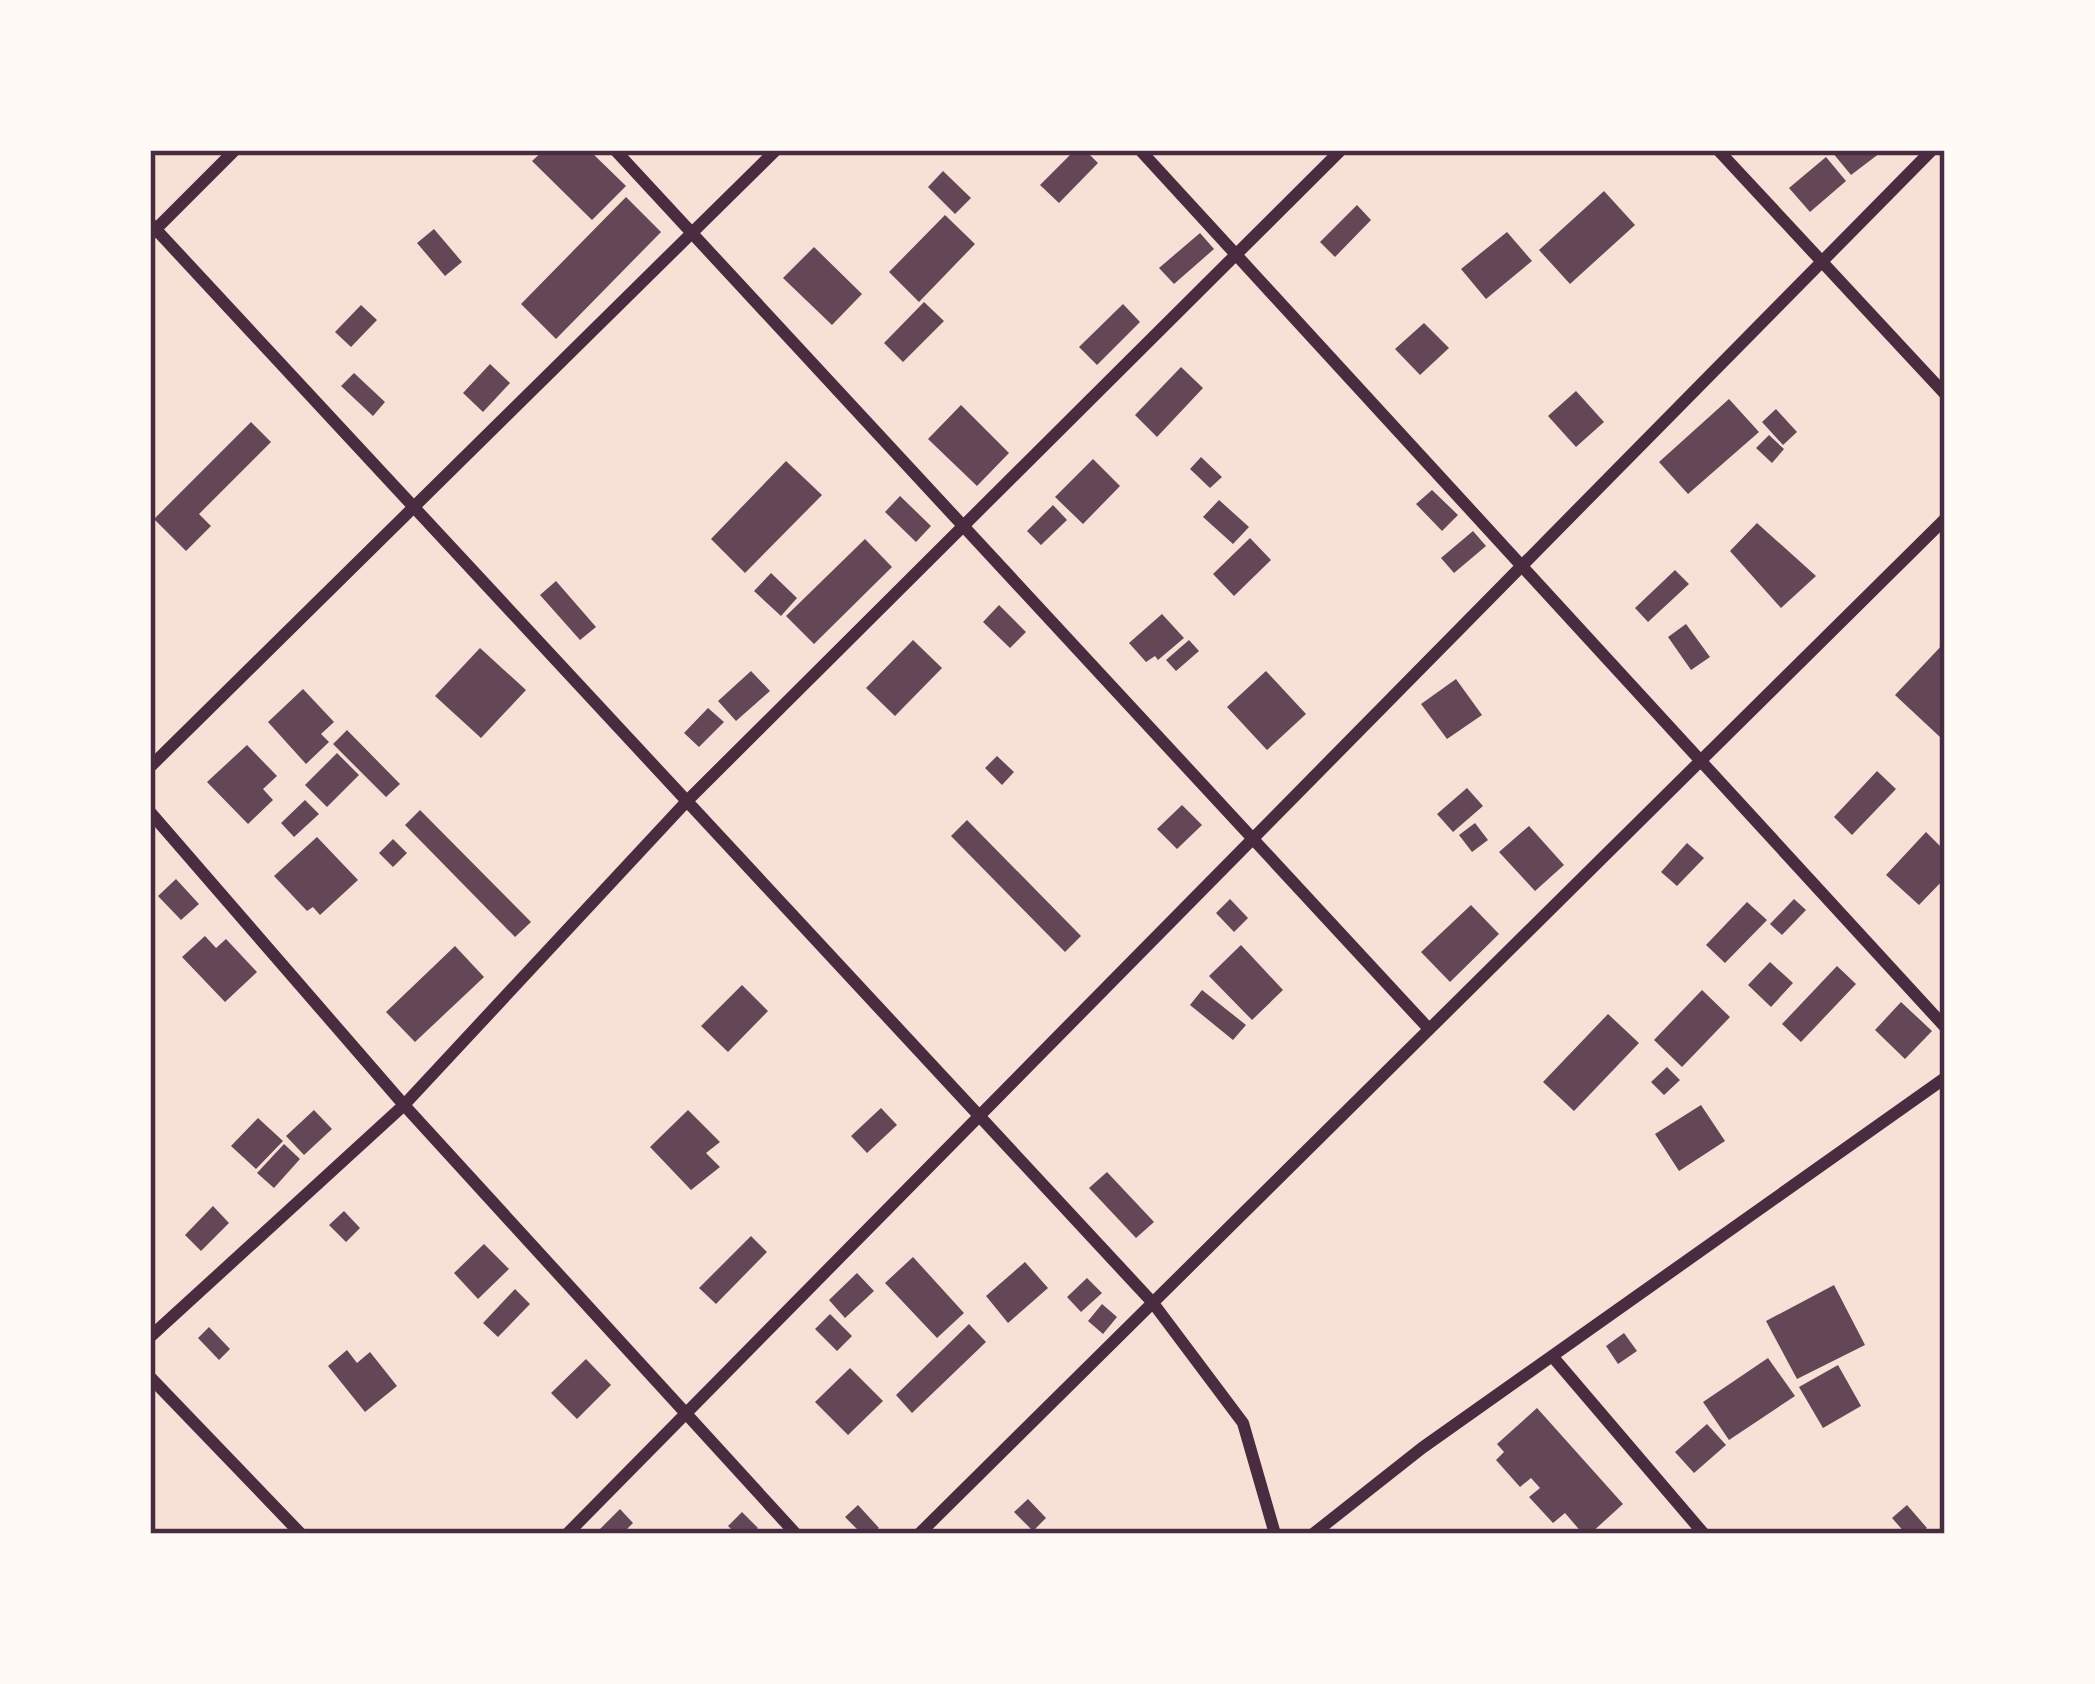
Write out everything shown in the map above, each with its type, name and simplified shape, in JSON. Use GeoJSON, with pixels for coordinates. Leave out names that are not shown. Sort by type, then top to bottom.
{"type":"FeatureCollection","features":[{"type":"Feature","properties":{"kind":"street"},"geometry":{"type":"LineString","coordinates":[[235,150],[152,229],[1153,1303],[1244,1423],[1275,1534]]}},
{"type":"Feature","properties":{"kind":"street"},"geometry":{"type":"LineString","coordinates":[[615,150],[1429,1029]]}},
{"type":"Feature","properties":{"kind":"street"},"geometry":{"type":"LineString","coordinates":[[150,767],[776,150]]}},
{"type":"Feature","properties":{"kind":"street"},"geometry":{"type":"LineString","coordinates":[[1140,150],[1945,1028]]}},
{"type":"Feature","properties":{"kind":"street"},"geometry":{"type":"LineString","coordinates":[[150,1337],[404,1105],[687,801],[1341,150]]}},
{"type":"Feature","properties":{"kind":"street"},"geometry":{"type":"LineString","coordinates":[[1718,150],[1945,394]]}},
{"type":"Feature","properties":{"kind":"street"},"geometry":{"type":"LineString","coordinates":[[567,1534],[1932,150]]}},
{"type":"Feature","properties":{"kind":"street"},"geometry":{"type":"LineString","coordinates":[[919,1534],[1945,519]]}},
{"type":"Feature","properties":{"kind":"street"},"geometry":{"type":"LineString","coordinates":[[150,812],[404,1105],[796,1534]]}},
{"type":"Feature","properties":{"kind":"street"},"geometry":{"type":"LineString","coordinates":[[1313,1534],[1422,1448],[1945,1078]]}},
{"type":"Feature","properties":{"kind":"street"},"geometry":{"type":"LineString","coordinates":[[1552,1356],[1704,1534]]}},
{"type":"Feature","properties":{"kind":"street"},"geometry":{"type":"LineString","coordinates":[[150,1377],[301,1534]]}},
{"type":"Feature","properties":{"kind":"building"},"geometry":{"type":"Polygon","coordinates":[[[544,150],[589,150],[626,186],[592,220],[532,161],[544,150]]]}},
{"type":"Feature","properties":{"kind":"building"},"geometry":{"type":"Polygon","coordinates":[[[1075,150],[1085,150],[1098,163],[1059,203],[1040,185],[1075,150]]]}},
{"type":"Feature","properties":{"kind":"building"},"geometry":{"type":"Polygon","coordinates":[[[1884,150],[1851,175],[1832,152],[1884,150]]]}},
{"type":"Feature","properties":{"kind":"building"},"geometry":{"type":"Polygon","coordinates":[[[1826,157],[1846,181],[1810,212],[1789,188],[1826,157]]]}},
{"type":"Feature","properties":{"kind":"building"},"geometry":{"type":"Polygon","coordinates":[[[943,171],[971,198],[955,214],[928,187],[943,171]]]}},
{"type":"Feature","properties":{"kind":"building"},"geometry":{"type":"Polygon","coordinates":[[[1604,191],[1635,225],[1570,284],[1539,250],[1604,191]]]}},
{"type":"Feature","properties":{"kind":"building"},"geometry":{"type":"Polygon","coordinates":[[[626,197],[661,232],[556,339],[521,304],[626,197]]]}},
{"type":"Feature","properties":{"kind":"building"},"geometry":{"type":"Polygon","coordinates":[[[1357,205],[1371,220],[1335,257],[1320,242],[1357,205]]]}},
{"type":"Feature","properties":{"kind":"building"},"geometry":{"type":"Polygon","coordinates":[[[945,215],[975,244],[919,302],[889,272],[945,215]]]}},
{"type":"Feature","properties":{"kind":"building"},"geometry":{"type":"Polygon","coordinates":[[[434,229],[462,262],[445,276],[417,243],[434,229]]]}},
{"type":"Feature","properties":{"kind":"building"},"geometry":{"type":"Polygon","coordinates":[[[1507,232],[1532,261],[1486,299],[1461,269],[1507,232]]]}},
{"type":"Feature","properties":{"kind":"building"},"geometry":{"type":"Polygon","coordinates":[[[1200,233],[1214,249],[1174,284],[1159,268],[1200,233]]]}},
{"type":"Feature","properties":{"kind":"building"},"geometry":{"type":"Polygon","coordinates":[[[814,247],[862,294],[832,325],[783,278],[814,247]]]}},
{"type":"Feature","properties":{"kind":"building"},"geometry":{"type":"Polygon","coordinates":[[[924,302],[944,321],[903,362],[884,343],[924,302]]]}},
{"type":"Feature","properties":{"kind":"building"},"geometry":{"type":"Polygon","coordinates":[[[1123,304],[1140,322],[1097,365],[1079,347],[1123,304]]]}},
{"type":"Feature","properties":{"kind":"building"},"geometry":{"type":"Polygon","coordinates":[[[361,305],[377,320],[351,347],[335,332],[361,305]]]}},
{"type":"Feature","properties":{"kind":"building"},"geometry":{"type":"Polygon","coordinates":[[[1424,323],[1449,348],[1420,375],[1395,349],[1424,323]]]}},
{"type":"Feature","properties":{"kind":"building"},"geometry":{"type":"Polygon","coordinates":[[[490,364],[510,383],[483,412],[463,393],[490,364]]]}},
{"type":"Feature","properties":{"kind":"building"},"geometry":{"type":"Polygon","coordinates":[[[1181,367],[1203,388],[1157,437],[1135,415],[1181,367]]]}},
{"type":"Feature","properties":{"kind":"building"},"geometry":{"type":"Polygon","coordinates":[[[354,373],[385,402],[373,416],[341,386],[354,373]]]}},
{"type":"Feature","properties":{"kind":"building"},"geometry":{"type":"Polygon","coordinates":[[[1576,391],[1604,422],[1576,447],[1548,416],[1576,391]]]}},
{"type":"Feature","properties":{"kind":"building"},"geometry":{"type":"Polygon","coordinates":[[[1729,399],[1759,432],[1688,494],[1659,462],[1729,399]]]}},
{"type":"Feature","properties":{"kind":"building"},"geometry":{"type":"Polygon","coordinates":[[[961,405],[1009,453],[977,486],[928,439],[961,405]]]}},
{"type":"Feature","properties":{"kind":"building"},"geometry":{"type":"Polygon","coordinates":[[[1776,409],[1797,432],[1783,445],[1762,422],[1776,409]]]}},
{"type":"Feature","properties":{"kind":"building"},"geometry":{"type":"Polygon","coordinates":[[[251,422],[271,442],[199,514],[211,526],[186,551],[154,519],[251,422]]]}},
{"type":"Feature","properties":{"kind":"building"},"geometry":{"type":"Polygon","coordinates":[[[1769,435],[1784,449],[1772,463],[1756,448],[1769,435]]]}},
{"type":"Feature","properties":{"kind":"building"},"geometry":{"type":"Polygon","coordinates":[[[1201,457],[1222,477],[1210,488],[1190,469],[1201,457]]]}},
{"type":"Feature","properties":{"kind":"building"},"geometry":{"type":"Polygon","coordinates":[[[1093,459],[1120,486],[1083,524],[1055,497],[1093,459]]]}},
{"type":"Feature","properties":{"kind":"building"},"geometry":{"type":"Polygon","coordinates":[[[786,461],[822,495],[745,573],[711,539],[786,461]]]}},
{"type":"Feature","properties":{"kind":"building"},"geometry":{"type":"Polygon","coordinates":[[[1432,490],[1458,515],[1442,531],[1416,504],[1432,490]]]}},
{"type":"Feature","properties":{"kind":"building"},"geometry":{"type":"Polygon","coordinates":[[[900,496],[931,526],[916,542],[885,512],[900,496]]]}},
{"type":"Feature","properties":{"kind":"building"},"geometry":{"type":"Polygon","coordinates":[[[1219,500],[1249,527],[1233,544],[1203,517],[1219,500]]]}},
{"type":"Feature","properties":{"kind":"building"},"geometry":{"type":"Polygon","coordinates":[[[1053,505],[1067,520],[1041,545],[1027,531],[1053,505]]]}},
{"type":"Feature","properties":{"kind":"building"},"geometry":{"type":"Polygon","coordinates":[[[1757,523],[1816,576],[1781,608],[1730,551],[1757,523]]]}},
{"type":"Feature","properties":{"kind":"building"},"geometry":{"type":"Polygon","coordinates":[[[1473,531],[1486,546],[1454,573],[1441,558],[1473,531]]]}},
{"type":"Feature","properties":{"kind":"building"},"geometry":{"type":"Polygon","coordinates":[[[1250,538],[1271,560],[1234,596],[1213,574],[1250,538]]]}},
{"type":"Feature","properties":{"kind":"building"},"geometry":{"type":"Polygon","coordinates":[[[865,539],[892,567],[814,644],[786,616],[865,539]]]}},
{"type":"Feature","properties":{"kind":"building"},"geometry":{"type":"Polygon","coordinates":[[[1675,570],[1689,584],[1648,622],[1635,608],[1675,570]]]}},
{"type":"Feature","properties":{"kind":"building"},"geometry":{"type":"Polygon","coordinates":[[[771,573],[797,598],[781,616],[754,591],[771,573]]]}},
{"type":"Feature","properties":{"kind":"building"},"geometry":{"type":"Polygon","coordinates":[[[556,581],[596,627],[580,640],[540,595],[556,581]]]}},
{"type":"Feature","properties":{"kind":"building"},"geometry":{"type":"Polygon","coordinates":[[[999,605],[1026,632],[1010,648],[983,622],[999,605]]]}},
{"type":"Feature","properties":{"kind":"building"},"geometry":{"type":"Polygon","coordinates":[[[1162,614],[1184,638],[1158,660],[1155,656],[1146,662],[1129,643],[1162,614]]]}},
{"type":"Feature","properties":{"kind":"building"},"geometry":{"type":"Polygon","coordinates":[[[1686,624],[1710,657],[1691,670],[1668,637],[1686,624]]]}},
{"type":"Feature","properties":{"kind":"building"},"geometry":{"type":"Polygon","coordinates":[[[913,640],[942,668],[895,716],[866,688],[913,640]]]}},
{"type":"Feature","properties":{"kind":"building"},"geometry":{"type":"Polygon","coordinates":[[[1189,640],[1199,651],[1176,671],[1166,660],[1189,640]]]}},
{"type":"Feature","properties":{"kind":"building"},"geometry":{"type":"Polygon","coordinates":[[[1945,642],[1945,732],[1940,737],[1895,695],[1945,642]]]}},
{"type":"Feature","properties":{"kind":"building"},"geometry":{"type":"Polygon","coordinates":[[[480,648],[526,690],[481,738],[435,696],[480,648]]]}},
{"type":"Feature","properties":{"kind":"building"},"geometry":{"type":"Polygon","coordinates":[[[751,671],[770,691],[736,721],[718,701],[751,671]]]}},
{"type":"Feature","properties":{"kind":"building"},"geometry":{"type":"Polygon","coordinates":[[[1266,671],[1306,714],[1267,750],[1227,707],[1266,671]]]}},
{"type":"Feature","properties":{"kind":"building"},"geometry":{"type":"Polygon","coordinates":[[[1456,679],[1482,715],[1447,739],[1421,704],[1456,679]]]}},
{"type":"Feature","properties":{"kind":"building"},"geometry":{"type":"Polygon","coordinates":[[[303,689],[334,722],[321,734],[329,742],[306,764],[268,722],[303,689]]]}},
{"type":"Feature","properties":{"kind":"building"},"geometry":{"type":"Polygon","coordinates":[[[708,708],[724,722],[699,747],[684,733],[708,708]]]}},
{"type":"Feature","properties":{"kind":"building"},"geometry":{"type":"Polygon","coordinates":[[[347,730],[400,784],[386,797],[333,744],[347,730]]]}},
{"type":"Feature","properties":{"kind":"building"},"geometry":{"type":"Polygon","coordinates":[[[247,745],[277,776],[263,789],[273,800],[248,824],[207,782],[247,745]]]}},
{"type":"Feature","properties":{"kind":"building"},"geometry":{"type":"Polygon","coordinates":[[[337,753],[359,775],[327,807],[305,785],[337,753]]]}},
{"type":"Feature","properties":{"kind":"building"},"geometry":{"type":"Polygon","coordinates":[[[997,756],[1014,772],[1002,785],[985,768],[997,756]]]}},
{"type":"Feature","properties":{"kind":"building"},"geometry":{"type":"Polygon","coordinates":[[[1877,771],[1896,789],[1852,835],[1834,817],[1877,771]]]}},
{"type":"Feature","properties":{"kind":"building"},"geometry":{"type":"Polygon","coordinates":[[[1467,788],[1483,806],[1453,832],[1437,814],[1467,788]]]}},
{"type":"Feature","properties":{"kind":"building"},"geometry":{"type":"Polygon","coordinates":[[[305,800],[319,814],[294,837],[281,823],[305,800]]]}},
{"type":"Feature","properties":{"kind":"building"},"geometry":{"type":"Polygon","coordinates":[[[1182,805],[1202,825],[1177,849],[1157,829],[1182,805]]]}},
{"type":"Feature","properties":{"kind":"building"},"geometry":{"type":"Polygon","coordinates":[[[420,810],[531,922],[515,937],[405,825],[420,810]]]}},
{"type":"Feature","properties":{"kind":"building"},"geometry":{"type":"Polygon","coordinates":[[[967,820],[1081,936],[1065,952],[951,836],[967,820]]]}},
{"type":"Feature","properties":{"kind":"building"},"geometry":{"type":"Polygon","coordinates":[[[1475,823],[1488,840],[1472,852],[1459,835],[1475,823]]]}},
{"type":"Feature","properties":{"kind":"building"},"geometry":{"type":"Polygon","coordinates":[[[1529,826],[1564,865],[1535,891],[1499,852],[1529,826]]]}},
{"type":"Feature","properties":{"kind":"building"},"geometry":{"type":"Polygon","coordinates":[[[1926,832],[1945,851],[1945,878],[1919,905],[1886,875],[1926,832]]]}},
{"type":"Feature","properties":{"kind":"building"},"geometry":{"type":"Polygon","coordinates":[[[317,837],[358,880],[320,915],[313,907],[307,911],[274,876],[317,837]]]}},
{"type":"Feature","properties":{"kind":"building"},"geometry":{"type":"Polygon","coordinates":[[[393,839],[407,853],[393,867],[379,853],[393,839]]]}},
{"type":"Feature","properties":{"kind":"building"},"geometry":{"type":"Polygon","coordinates":[[[1687,843],[1704,858],[1677,886],[1661,872],[1687,843]]]}},
{"type":"Feature","properties":{"kind":"building"},"geometry":{"type":"Polygon","coordinates":[[[176,879],[199,904],[181,920],[158,896],[176,879]]]}},
{"type":"Feature","properties":{"kind":"building"},"geometry":{"type":"Polygon","coordinates":[[[1230,899],[1248,918],[1234,932],[1216,913],[1230,899]]]}},
{"type":"Feature","properties":{"kind":"building"},"geometry":{"type":"Polygon","coordinates":[[[1794,899],[1806,910],[1782,935],[1770,924],[1794,899]]]}},
{"type":"Feature","properties":{"kind":"building"},"geometry":{"type":"Polygon","coordinates":[[[1747,902],[1767,920],[1725,963],[1706,945],[1747,902]]]}},
{"type":"Feature","properties":{"kind":"building"},"geometry":{"type":"Polygon","coordinates":[[[1471,905],[1499,934],[1450,982],[1421,952],[1471,905]]]}},
{"type":"Feature","properties":{"kind":"building"},"geometry":{"type":"Polygon","coordinates":[[[205,936],[216,948],[226,939],[257,972],[225,1002],[182,957],[205,936]]]}},
{"type":"Feature","properties":{"kind":"building"},"geometry":{"type":"Polygon","coordinates":[[[1241,945],[1283,990],[1252,1020],[1209,976],[1241,945]]]}},
{"type":"Feature","properties":{"kind":"building"},"geometry":{"type":"Polygon","coordinates":[[[455,946],[484,977],[415,1042],[386,1012],[455,946]]]}},
{"type":"Feature","properties":{"kind":"building"},"geometry":{"type":"Polygon","coordinates":[[[1770,962],[1793,983],[1771,1007],[1748,985],[1770,962]]]}},
{"type":"Feature","properties":{"kind":"building"},"geometry":{"type":"Polygon","coordinates":[[[1837,966],[1856,984],[1801,1042],[1782,1024],[1837,966]]]}},
{"type":"Feature","properties":{"kind":"building"},"geometry":{"type":"Polygon","coordinates":[[[742,985],[768,1011],[728,1052],[701,1026],[742,985]]]}},
{"type":"Feature","properties":{"kind":"building"},"geometry":{"type":"Polygon","coordinates":[[[1202,990],[1246,1025],[1233,1040],[1190,1005],[1202,990]]]}},
{"type":"Feature","properties":{"kind":"building"},"geometry":{"type":"Polygon","coordinates":[[[1702,990],[1730,1017],[1682,1067],[1654,1040],[1702,990]]]}},
{"type":"Feature","properties":{"kind":"building"},"geometry":{"type":"Polygon","coordinates":[[[1901,1002],[1932,1031],[1905,1059],[1875,1030],[1901,1002]]]}},
{"type":"Feature","properties":{"kind":"building"},"geometry":{"type":"Polygon","coordinates":[[[1608,1014],[1639,1043],[1574,1111],[1543,1082],[1608,1014]]]}},
{"type":"Feature","properties":{"kind":"building"},"geometry":{"type":"Polygon","coordinates":[[[1667,1067],[1680,1080],[1664,1095],[1651,1082],[1667,1067]]]}},
{"type":"Feature","properties":{"kind":"building"},"geometry":{"type":"Polygon","coordinates":[[[1701,1105],[1725,1141],[1679,1171],[1655,1134],[1701,1105]]]}},
{"type":"Feature","properties":{"kind":"building"},"geometry":{"type":"Polygon","coordinates":[[[881,1108],[897,1125],[867,1153],[851,1136],[881,1108]]]}},
{"type":"Feature","properties":{"kind":"building"},"geometry":{"type":"Polygon","coordinates":[[[314,1110],[332,1129],[304,1155],[286,1136],[314,1110]]]}},
{"type":"Feature","properties":{"kind":"building"},"geometry":{"type":"Polygon","coordinates":[[[688,1110],[720,1142],[706,1153],[720,1167],[691,1190],[650,1147],[688,1110]]]}},
{"type":"Feature","properties":{"kind":"building"},"geometry":{"type":"Polygon","coordinates":[[[258,1118],[283,1141],[256,1169],[231,1146],[258,1118]]]}},
{"type":"Feature","properties":{"kind":"building"},"geometry":{"type":"Polygon","coordinates":[[[284,1144],[300,1159],[274,1188],[257,1173],[284,1144]]]}},
{"type":"Feature","properties":{"kind":"building"},"geometry":{"type":"Polygon","coordinates":[[[1107,1172],[1154,1222],[1136,1238],[1089,1188],[1107,1172]]]}},
{"type":"Feature","properties":{"kind":"building"},"geometry":{"type":"Polygon","coordinates":[[[213,1206],[229,1223],[201,1251],[185,1235],[213,1206]]]}},
{"type":"Feature","properties":{"kind":"building"},"geometry":{"type":"Polygon","coordinates":[[[344,1211],[360,1228],[346,1242],[329,1225],[344,1211]]]}},
{"type":"Feature","properties":{"kind":"building"},"geometry":{"type":"Polygon","coordinates":[[[751,1236],[767,1252],[716,1304],[699,1288],[751,1236]]]}},
{"type":"Feature","properties":{"kind":"building"},"geometry":{"type":"Polygon","coordinates":[[[484,1244],[509,1269],[478,1299],[454,1273],[484,1244]]]}},
{"type":"Feature","properties":{"kind":"building"},"geometry":{"type":"Polygon","coordinates":[[[913,1257],[964,1313],[937,1338],[885,1283],[913,1257]]]}},
{"type":"Feature","properties":{"kind":"building"},"geometry":{"type":"Polygon","coordinates":[[[1025,1262],[1048,1288],[1008,1323],[986,1296],[1025,1262]]]}},
{"type":"Feature","properties":{"kind":"building"},"geometry":{"type":"Polygon","coordinates":[[[857,1273],[874,1291],[845,1318],[829,1300],[857,1273]]]}},
{"type":"Feature","properties":{"kind":"building"},"geometry":{"type":"Polygon","coordinates":[[[1087,1278],[1102,1293],[1081,1312],[1067,1297],[1087,1278]]]}},
{"type":"Feature","properties":{"kind":"building"},"geometry":{"type":"Polygon","coordinates":[[[1834,1285],[1865,1345],[1797,1379],[1766,1321],[1834,1285]]]}},
{"type":"Feature","properties":{"kind":"building"},"geometry":{"type":"Polygon","coordinates":[[[515,1289],[530,1304],[498,1337],[483,1323],[515,1289]]]}},
{"type":"Feature","properties":{"kind":"building"},"geometry":{"type":"Polygon","coordinates":[[[1102,1304],[1117,1317],[1103,1334],[1088,1321],[1102,1304]]]}},
{"type":"Feature","properties":{"kind":"building"},"geometry":{"type":"Polygon","coordinates":[[[830,1314],[852,1336],[837,1351],[815,1329],[830,1314]]]}},
{"type":"Feature","properties":{"kind":"building"},"geometry":{"type":"Polygon","coordinates":[[[969,1324],[986,1342],[912,1413],[896,1395],[969,1324]]]}},
{"type":"Feature","properties":{"kind":"building"},"geometry":{"type":"Polygon","coordinates":[[[209,1327],[230,1349],[219,1360],[198,1338],[209,1327]]]}},
{"type":"Feature","properties":{"kind":"building"},"geometry":{"type":"Polygon","coordinates":[[[1624,1333],[1637,1351],[1618,1364],[1606,1346],[1624,1333]]]}},
{"type":"Feature","properties":{"kind":"building"},"geometry":{"type":"Polygon","coordinates":[[[347,1350],[357,1363],[370,1352],[397,1386],[365,1412],[328,1366],[347,1350]]]}},
{"type":"Feature","properties":{"kind":"building"},"geometry":{"type":"Polygon","coordinates":[[[1768,1358],[1795,1396],[1729,1440],[1703,1402],[1768,1358]]]}},
{"type":"Feature","properties":{"kind":"building"},"geometry":{"type":"Polygon","coordinates":[[[586,1359],[611,1385],[577,1419],[551,1393],[586,1359]]]}},
{"type":"Feature","properties":{"kind":"building"},"geometry":{"type":"Polygon","coordinates":[[[1838,1365],[1861,1406],[1823,1428],[1799,1387],[1838,1365]]]}},
{"type":"Feature","properties":{"kind":"building"},"geometry":{"type":"Polygon","coordinates":[[[850,1368],[883,1401],[848,1435],[815,1402],[850,1368]]]}},
{"type":"Feature","properties":{"kind":"building"},"geometry":{"type":"Polygon","coordinates":[[[1537,1408],[1623,1504],[1590,1534],[1583,1534],[1565,1513],[1553,1523],[1529,1497],[1540,1488],[1531,1478],[1520,1487],[1496,1460],[1504,1452],[1497,1444],[1537,1408]]]}},
{"type":"Feature","properties":{"kind":"building"},"geometry":{"type":"Polygon","coordinates":[[[1707,1424],[1726,1445],[1694,1473],[1675,1452],[1707,1424]]]}},
{"type":"Feature","properties":{"kind":"building"},"geometry":{"type":"Polygon","coordinates":[[[1028,1499],[1046,1518],[1033,1531],[1014,1512],[1028,1499]]]}},
{"type":"Feature","properties":{"kind":"building"},"geometry":{"type":"Polygon","coordinates":[[[858,1505],[879,1528],[872,1534],[862,1534],[845,1517],[858,1505]]]}},
{"type":"Feature","properties":{"kind":"building"},"geometry":{"type":"Polygon","coordinates":[[[1907,1505],[1927,1528],[1920,1534],[1906,1534],[1892,1518],[1907,1505]]]}},
{"type":"Feature","properties":{"kind":"building"},"geometry":{"type":"Polygon","coordinates":[[[620,1509],[633,1523],[622,1534],[595,1534],[620,1509]]]}},
{"type":"Feature","properties":{"kind":"building"},"geometry":{"type":"Polygon","coordinates":[[[742,1512],[758,1528],[752,1534],[736,1534],[728,1526],[742,1512]]]}}]}
